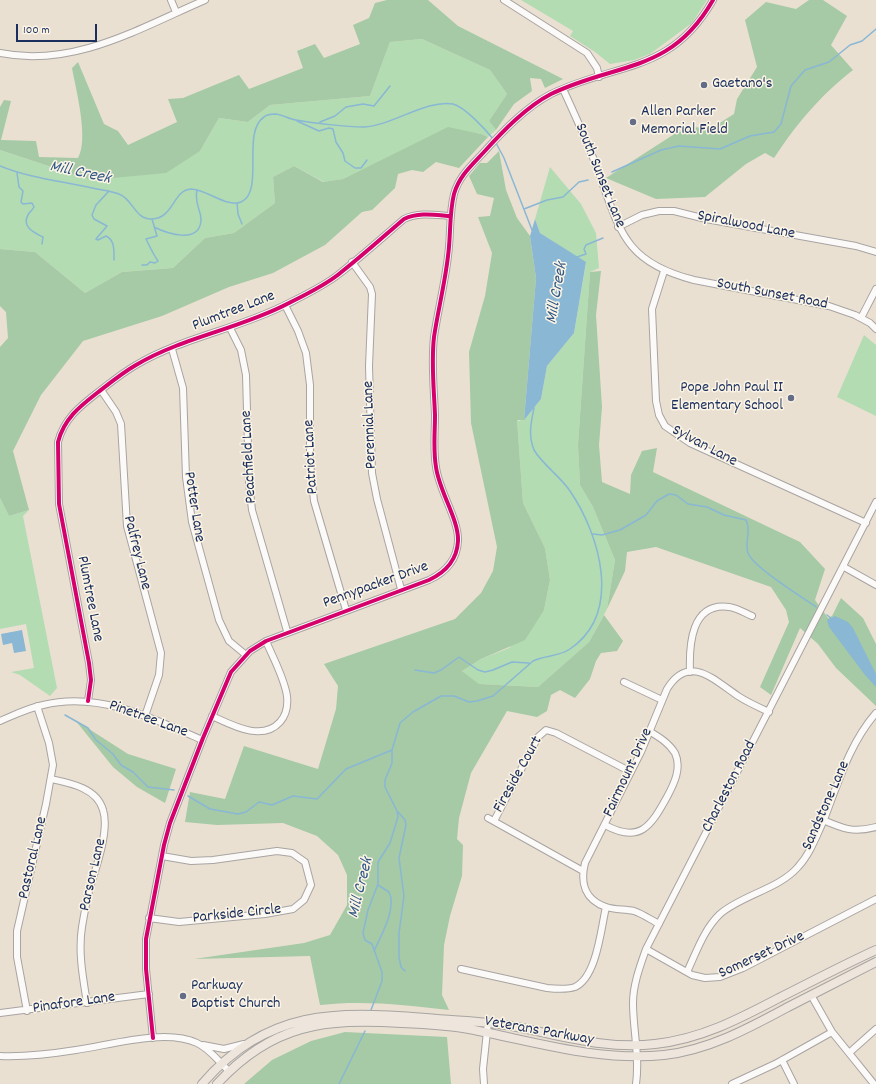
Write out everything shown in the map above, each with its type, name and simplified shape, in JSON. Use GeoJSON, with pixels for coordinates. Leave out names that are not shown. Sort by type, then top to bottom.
{"type":"FeatureCollection","features":[{"type":"Feature","properties":{"kind":"main road","name":"Veterans Parkway"},"geometry":{"type":"LineString","coordinates":[[202,1084],[221,1064],[247,1043],[270,1030],[307,1019],[344,1014],[488,1022],[593,1043],[621,1046],[685,1040],[719,1028],[876,950]]}},
{"type":"Feature","properties":{"kind":"main road","name":"Veterans Parkway"},"geometry":{"type":"LineString","coordinates":[[216,1084],[229,1071],[254,1051],[301,1029],[341,1021],[436,1025],[583,1051],[627,1057],[686,1052],[744,1030],[876,962]]}},
{"type":"Feature","properties":{"kind":"street"},"geometry":{"type":"LineString","coordinates":[[171,0],[176,12]]}},
{"type":"Feature","properties":{"kind":"street"},"geometry":{"type":"LineString","coordinates":[[0,53],[44,57],[74,52],[109,41],[205,0]]}},
{"type":"Feature","properties":{"kind":"street"},"geometry":{"type":"LineString","coordinates":[[504,0],[587,54],[597,68],[599,77]]}},
{"type":"Feature","properties":{"kind":"street","name":"Pennypacker Drive"},"geometry":{"type":"LineString","coordinates":[[153,1038],[145,949],[149,918],[170,823],[227,680],[246,655],[258,645],[401,589],[429,580],[444,572],[455,557],[458,531],[440,487],[436,468],[433,360],[435,328],[449,254],[451,216],[457,183],[463,174],[500,135],[542,100],[563,89],[640,65],[668,50],[692,29],[713,0]]}},
{"type":"Feature","properties":{"kind":"street","name":"South Sunset Lane"},"geometry":{"type":"LineString","coordinates":[[563,89],[590,151],[618,227],[639,254],[651,264],[664,271]]}},
{"type":"Feature","properties":{"kind":"street","name":"Spiralwood Lane"},"geometry":{"type":"LineString","coordinates":[[618,227],[642,215],[659,210],[674,211],[698,217],[856,246],[876,252]]}},
{"type":"Feature","properties":{"kind":"street","name":"Plumtree Lane"},"geometry":{"type":"LineString","coordinates":[[88,701],[91,680],[90,663],[59,504],[58,442],[62,429],[69,418],[81,405],[136,364],[172,349],[260,318],[332,279],[404,219],[412,215],[451,216]]}},
{"type":"Feature","properties":{"kind":"street","name":"Perennial Lane"},"geometry":{"type":"LineString","coordinates":[[352,262],[370,287],[372,294],[369,366],[372,473],[377,499],[401,589]]}},
{"type":"Feature","properties":{"kind":"street","name":"South Sunset Road"},"geometry":{"type":"LineString","coordinates":[[664,271],[694,280],[830,306],[861,318],[876,329]]}},
{"type":"Feature","properties":{"kind":"street","name":"Sylvan Lane"},"geometry":{"type":"LineString","coordinates":[[664,271],[654,298],[652,314],[656,401],[658,415],[665,426],[690,443],[866,523]]}},
{"type":"Feature","properties":{"kind":"street"},"geometry":{"type":"LineString","coordinates":[[861,318],[876,289]]}},
{"type":"Feature","properties":{"kind":"street","name":"Patriot Lane"},"geometry":{"type":"LineString","coordinates":[[285,305],[306,353],[310,385],[310,463],[314,501],[346,610]]}},
{"type":"Feature","properties":{"kind":"street","name":"Peachfield Lane"},"geometry":{"type":"LineString","coordinates":[[230,328],[240,350],[246,375],[249,482],[252,510],[288,632]]}},
{"type":"Feature","properties":{"kind":"street","name":"Potter Lane"},"geometry":{"type":"LineString","coordinates":[[172,349],[183,388],[186,477],[192,522],[219,620],[229,641],[246,655]]}},
{"type":"Feature","properties":{"kind":"street","name":"Palfrey Lane"},"geometry":{"type":"LineString","coordinates":[[100,390],[116,412],[121,424],[128,526],[161,653],[159,675],[144,716]]}},
{"type":"Feature","properties":{"kind":"street","name":"Charleston Road"},"geometry":{"type":"LineString","coordinates":[[636,1084],[637,1057],[633,1004],[639,970],[646,949],[844,567],[876,502]]}},
{"type":"Feature","properties":{"kind":"street"},"geometry":{"type":"LineString","coordinates":[[844,567],[876,585]]}},
{"type":"Feature","properties":{"kind":"street"},"geometry":{"type":"LineString","coordinates":[[752,616],[737,609],[723,607],[704,613],[696,623],[692,635],[690,672],[698,672],[711,676],[739,696],[768,712]]}},
{"type":"Feature","properties":{"kind":"street"},"geometry":{"type":"LineString","coordinates":[[212,716],[245,729],[258,732],[272,729],[282,720],[287,708],[286,694],[266,641]]}},
{"type":"Feature","properties":{"kind":"street","name":"Fairmount Drive"},"geometry":{"type":"LineString","coordinates":[[659,924],[633,911],[606,907],[594,900],[585,890],[583,884],[583,871],[585,863],[631,772],[670,683],[680,675],[690,672]]}},
{"type":"Feature","properties":{"kind":"street"},"geometry":{"type":"LineString","coordinates":[[624,682],[662,700]]}},
{"type":"Feature","properties":{"kind":"street","name":"Pinetree Lane"},"geometry":{"type":"LineString","coordinates":[[0,721],[37,706],[54,703],[88,701],[110,705],[144,716],[202,740]]}},
{"type":"Feature","properties":{"kind":"street","name":"Pastoral Lane"},"geometry":{"type":"LineString","coordinates":[[27,1011],[17,957],[17,931],[51,779],[52,765],[51,750],[37,706]]}},
{"type":"Feature","properties":{"kind":"street","name":"Sandstone Lane"},"geometry":{"type":"LineString","coordinates":[[686,972],[703,939],[716,919],[728,908],[777,883],[798,868],[810,848],[823,820],[852,749],[875,716]]}},
{"type":"Feature","properties":{"kind":"street","name":"Fireside Court"},"geometry":{"type":"LineString","coordinates":[[583,871],[491,820],[538,738],[546,730],[556,733],[631,772]]}},
{"type":"Feature","properties":{"kind":"street"},"geometry":{"type":"LineString","coordinates":[[605,824],[625,832],[643,829],[654,820],[668,794],[677,773],[677,760],[668,743],[649,731]]}},
{"type":"Feature","properties":{"kind":"street","name":"Parson Lane"},"geometry":{"type":"LineString","coordinates":[[51,779],[76,785],[87,791],[101,804],[105,817],[104,832],[89,893],[81,937],[80,954],[87,1003]]}},
{"type":"Feature","properties":{"kind":"street"},"geometry":{"type":"LineString","coordinates":[[823,820],[848,830],[855,831],[876,827]]}},
{"type":"Feature","properties":{"kind":"street","name":"Parkside Circle"},"geometry":{"type":"LineString","coordinates":[[149,918],[178,922],[265,914],[293,909],[304,900],[311,885],[304,862],[292,853],[277,851],[198,861],[162,856]]}},
{"type":"Feature","properties":{"kind":"street","name":"Somerset Drive"},"geometry":{"type":"LineString","coordinates":[[646,949],[673,962],[686,972],[712,979],[727,975],[756,962],[876,899]]}},
{"type":"Feature","properties":{"kind":"street"},"geometry":{"type":"LineString","coordinates":[[461,969],[547,988],[561,989],[575,986],[581,982],[590,970],[606,907]]}},
{"type":"Feature","properties":{"kind":"street","name":"Pinafore Lane"},"geometry":{"type":"LineString","coordinates":[[0,1013],[27,1011],[149,994]]}},
{"type":"Feature","properties":{"kind":"street"},"geometry":{"type":"LineString","coordinates":[[811,995],[832,1032],[874,1084]]}},
{"type":"Feature","properties":{"kind":"street"},"geometry":{"type":"LineString","coordinates":[[484,1084],[483,1069],[488,1022]]}},
{"type":"Feature","properties":{"kind":"street"},"geometry":{"type":"LineString","coordinates":[[849,1053],[876,1029]]}},
{"type":"Feature","properties":{"kind":"street"},"geometry":{"type":"LineString","coordinates":[[732,1084],[782,1060],[832,1032]]}},
{"type":"Feature","properties":{"kind":"street"},"geometry":{"type":"LineString","coordinates":[[0,1056],[45,1054],[153,1038],[175,1037],[224,1049],[247,1043]]}},
{"type":"Feature","properties":{"kind":"street"},"geometry":{"type":"LineString","coordinates":[[199,1044],[211,1052],[229,1071]]}},
{"type":"Feature","properties":{"kind":"street"},"geometry":{"type":"LineString","coordinates":[[782,1060],[794,1084]]}},
{"type":"Feature","properties":{"kind":"green space"},"geometry":{"type":"Polygon","coordinates":[[[387,0],[428,0],[458,26],[563,79],[545,88],[541,79],[530,78],[532,91],[514,104],[496,130],[489,121],[507,94],[490,70],[422,39],[390,42],[370,96],[270,105],[248,122],[219,118],[200,151],[166,173],[91,180],[0,150],[0,107],[4,100],[11,101],[1,140],[36,141],[39,157],[78,158],[81,150],[82,127],[79,101],[72,68],[78,62],[104,124],[118,131],[128,145],[177,122],[168,99],[183,98],[239,75],[249,89],[303,68],[297,51],[315,44],[324,58],[360,44],[353,25],[369,18],[375,3],[387,0]]]}},
{"type":"Feature","properties":{"kind":"green space"},"geometry":{"type":"Polygon","coordinates":[[[521,0],[707,0],[692,23],[650,54],[634,60],[610,64],[595,52],[570,36],[573,31],[521,0]]]}},
{"type":"Feature","properties":{"kind":"green space"},"geometry":{"type":"Polygon","coordinates":[[[809,0],[823,0],[847,16],[831,45],[853,70],[819,100],[774,158],[765,153],[746,164],[705,197],[656,199],[606,178],[676,133],[695,127],[710,129],[734,114],[737,99],[757,67],[745,20],[766,2],[796,9],[809,0]]]}},
{"type":"Feature","properties":{"kind":"green space"},"geometry":{"type":"Polygon","coordinates":[[[422,39],[490,70],[507,94],[489,121],[496,130],[488,137],[481,134],[448,128],[343,179],[324,182],[294,166],[273,177],[275,203],[234,233],[205,238],[173,268],[122,272],[85,293],[35,252],[0,249],[0,150],[91,180],[200,151],[219,118],[248,122],[270,105],[370,96],[390,42],[422,39]]]}},
{"type":"Feature","properties":{"kind":"green space"},"geometry":{"type":"Polygon","coordinates":[[[448,127],[481,134],[488,137],[459,168],[436,162],[423,172],[412,170],[398,174],[395,188],[372,210],[362,212],[325,245],[273,273],[229,287],[162,316],[83,341],[41,395],[13,451],[29,510],[9,516],[0,498],[0,347],[8,338],[6,312],[0,306],[0,249],[35,252],[85,293],[122,272],[173,268],[205,238],[234,233],[275,203],[273,177],[294,166],[323,182],[343,179],[448,127]]]}},
{"type":"Feature","properties":{"kind":"green space"},"geometry":{"type":"Polygon","coordinates":[[[499,151],[506,190],[517,218],[530,236],[536,278],[524,420],[517,420],[523,503],[545,548],[550,580],[544,610],[525,640],[481,659],[462,671],[479,684],[538,687],[589,642],[604,615],[623,641],[617,651],[601,653],[596,661],[590,679],[575,698],[560,690],[551,695],[547,711],[537,717],[507,711],[471,773],[459,818],[457,839],[463,845],[462,876],[450,916],[444,945],[442,995],[449,1010],[368,1003],[320,1005],[310,956],[194,959],[304,943],[330,935],[347,905],[347,875],[338,855],[317,836],[283,823],[217,825],[185,822],[190,792],[225,799],[244,746],[318,769],[336,709],[338,686],[324,664],[455,619],[481,593],[493,571],[497,547],[471,423],[469,352],[485,296],[492,253],[478,217],[490,216],[494,198],[477,194],[469,176],[480,163],[487,163],[499,151]]]}},
{"type":"Feature","properties":{"kind":"green space"},"geometry":{"type":"Polygon","coordinates":[[[550,167],[581,204],[596,233],[599,268],[590,272],[578,445],[580,485],[593,507],[615,560],[607,609],[589,642],[538,687],[478,684],[462,671],[481,659],[509,648],[544,610],[550,580],[545,548],[523,503],[517,420],[519,421],[524,419],[541,399],[547,366],[574,333],[586,263],[540,233],[535,219],[550,167]]]}},
{"type":"Feature","properties":{"kind":"green space"},"geometry":{"type":"Polygon","coordinates":[[[601,271],[596,315],[602,407],[599,445],[602,482],[630,494],[631,475],[642,451],[657,448],[653,472],[800,542],[825,569],[815,600],[828,618],[832,616],[841,598],[863,618],[876,644],[876,706],[836,668],[818,644],[800,628],[771,695],[760,687],[789,622],[786,610],[771,587],[656,547],[627,552],[625,571],[607,609],[615,560],[593,507],[580,485],[578,445],[590,272],[601,271]]]}},
{"type":"Feature","properties":{"kind":"green space"},"geometry":{"type":"Polygon","coordinates":[[[864,335],[876,345],[876,416],[837,397],[864,335]]]}},
{"type":"Feature","properties":{"kind":"green space"},"geometry":{"type":"Polygon","coordinates":[[[0,498],[9,516],[29,510],[23,516],[57,688],[50,696],[20,675],[11,672],[34,668],[26,624],[0,629],[0,498]]]}},
{"type":"Feature","properties":{"kind":"green space"},"geometry":{"type":"Polygon","coordinates":[[[75,720],[128,754],[176,769],[165,803],[137,787],[113,767],[75,720]]]}},
{"type":"Feature","properties":{"kind":"green space"},"geometry":{"type":"Polygon","coordinates":[[[345,1032],[447,1037],[451,1084],[244,1084],[272,1060],[311,1041],[345,1032]]]}},
{"type":"Feature","properties":{"kind":"water"},"geometry":{"type":"Polygon","coordinates":[[[535,219],[540,233],[586,262],[574,333],[547,366],[541,399],[524,420],[536,278],[530,236],[535,219]]]}},
{"type":"Feature","properties":{"kind":"water"},"geometry":{"type":"Polygon","coordinates":[[[835,616],[848,622],[853,628],[876,674],[876,687],[865,675],[829,627],[827,620],[835,616]]]}},
{"type":"Feature","properties":{"kind":"water"},"geometry":{"type":"Polygon","coordinates":[[[22,630],[26,651],[14,653],[12,643],[3,645],[1,634],[22,630]]]}},
{"type":"Feature","properties":{"kind":"waterway"},"geometry":{"type":"LineString","coordinates":[[612,172],[661,150],[679,146],[720,149],[750,136],[774,132],[781,124],[791,86],[805,70],[829,62],[850,45],[862,41],[876,29]]}},
{"type":"Feature","properties":{"kind":"waterway"},"geometry":{"type":"LineString","coordinates":[[320,122],[335,116],[346,107],[363,104],[374,106],[390,86]]}},
{"type":"Feature","properties":{"kind":"waterway","name":"Mill Creek"},"geometry":{"type":"LineString","coordinates":[[0,166],[34,176],[119,194],[128,200],[138,213],[146,218],[152,219],[165,214],[180,194],[191,189],[203,192],[223,201],[235,203],[241,202],[248,196],[253,175],[254,135],[257,125],[264,117],[268,115],[276,114],[320,124],[364,127],[375,126],[432,105],[453,104],[469,114],[494,140]]}},
{"type":"Feature","properties":{"kind":"waterway"},"geometry":{"type":"LineString","coordinates":[[297,121],[319,131],[329,128],[333,129],[336,142],[343,153],[345,161],[355,168],[361,168],[367,160]]}},
{"type":"Feature","properties":{"kind":"waterway","name":"Mill Creek"},"geometry":{"type":"LineString","coordinates":[[496,143],[504,158],[532,230]]}},
{"type":"Feature","properties":{"kind":"waterway"},"geometry":{"type":"LineString","coordinates":[[17,173],[19,187],[23,191],[21,202],[23,204],[32,203],[34,207],[28,214],[26,223],[36,234],[43,237],[42,244]]}},
{"type":"Feature","properties":{"kind":"waterway"},"geometry":{"type":"LineString","coordinates":[[524,209],[547,200],[563,197],[579,182],[588,180]]}},
{"type":"Feature","properties":{"kind":"waterway"},"geometry":{"type":"LineString","coordinates":[[154,227],[166,232],[182,235],[189,235],[195,232],[199,228],[201,220],[196,199],[197,190]]}},
{"type":"Feature","properties":{"kind":"waterway"},"geometry":{"type":"LineString","coordinates":[[109,191],[96,205],[92,215],[94,219],[107,226],[96,239],[98,240],[106,236],[111,240],[114,260]]}},
{"type":"Feature","properties":{"kind":"waterway"},"geometry":{"type":"LineString","coordinates":[[237,203],[238,214],[242,224]]}},
{"type":"Feature","properties":{"kind":"waterway"},"geometry":{"type":"LineString","coordinates":[[142,265],[147,265],[150,262],[155,263],[158,261],[146,239],[157,236],[152,219]]}},
{"type":"Feature","properties":{"kind":"waterway"},"geometry":{"type":"LineString","coordinates":[[577,257],[586,254],[584,249],[586,245],[603,238]]}},
{"type":"Feature","properties":{"kind":"waterway","name":"Mill Creek"},"geometry":{"type":"LineString","coordinates":[[371,1010],[382,981],[382,972],[372,944],[365,940],[363,933],[368,910],[378,884],[378,862],[390,843],[398,817],[397,811],[385,787],[385,780],[392,763],[392,750],[400,723],[413,712],[441,696],[454,696],[469,702],[493,696],[533,661],[565,652],[570,649],[586,634],[597,615],[601,595],[601,573],[597,551],[590,529],[581,509],[570,491],[542,461],[534,450],[531,439],[531,424],[534,408]]}},
{"type":"Feature","properties":{"kind":"waterway"},"geometry":{"type":"LineString","coordinates":[[593,534],[602,535],[620,530],[646,515],[657,501],[669,494],[676,495],[688,504],[707,507],[724,515],[746,520],[748,524],[747,549],[752,559],[768,574],[816,607]]}},
{"type":"Feature","properties":{"kind":"waterway"},"geometry":{"type":"LineString","coordinates":[[827,615],[832,619]]}},
{"type":"Feature","properties":{"kind":"waterway"},"geometry":{"type":"LineString","coordinates":[[415,670],[434,673],[441,670],[459,657],[478,670],[485,672],[512,662],[529,663]]}},
{"type":"Feature","properties":{"kind":"waterway"},"geometry":{"type":"LineString","coordinates":[[65,715],[88,728],[96,740],[113,754],[121,765],[133,772],[148,787],[174,790]]}},
{"type":"Feature","properties":{"kind":"waterway"},"geometry":{"type":"LineString","coordinates":[[188,796],[210,809],[238,814],[246,812],[259,802],[272,805],[293,796],[317,799],[346,769],[392,750]]}},
{"type":"Feature","properties":{"kind":"waterway"},"geometry":{"type":"LineString","coordinates":[[398,812],[405,820],[406,825],[399,858],[404,896],[399,933],[399,957],[401,967],[405,971]]}},
{"type":"Feature","properties":{"kind":"waterway"},"geometry":{"type":"LineString","coordinates":[[374,951],[384,930],[390,914],[391,906],[389,892],[378,885]]}},
{"type":"Feature","properties":{"kind":"waterway","name":"Mill Creek"},"geometry":{"type":"LineString","coordinates":[[339,1084],[365,1031]]}},
{"type":"Feature","properties":{"kind":"cycle path"},"geometry":{"type":"LineString","coordinates":[[153,1038],[146,969],[146,939],[164,845],[170,823],[203,738],[231,672],[250,651],[266,641],[429,580],[441,573],[453,560],[457,548],[457,533],[441,486],[435,461],[433,356],[434,337],[450,240],[452,202],[459,182],[471,166],[499,136],[515,120],[542,99],[575,84],[641,63],[661,54],[679,41],[697,24],[713,0]]}},
{"type":"Feature","properties":{"kind":"cycle path"},"geometry":{"type":"LineString","coordinates":[[88,701],[91,680],[89,663],[59,504],[58,442],[68,420],[84,403],[116,378],[154,355],[269,313],[321,286],[348,267],[404,219],[415,215],[451,216]]}},
{"type":"Feature","properties":{"kind":"place","name":"Gaetano's"},"geometry":{"type":"Point","coordinates":[704,85]}},
{"type":"Feature","properties":{"kind":"place","name":"Allen Parker Memorial Field"},"geometry":{"type":"Point","coordinates":[633,122]}},
{"type":"Feature","properties":{"kind":"place","name":"Pope John Paul II Elementary School"},"geometry":{"type":"Point","coordinates":[791,398]}},
{"type":"Feature","properties":{"kind":"place","name":"Parkway Baptist Church"},"geometry":{"type":"Point","coordinates":[183,996]}}]}
